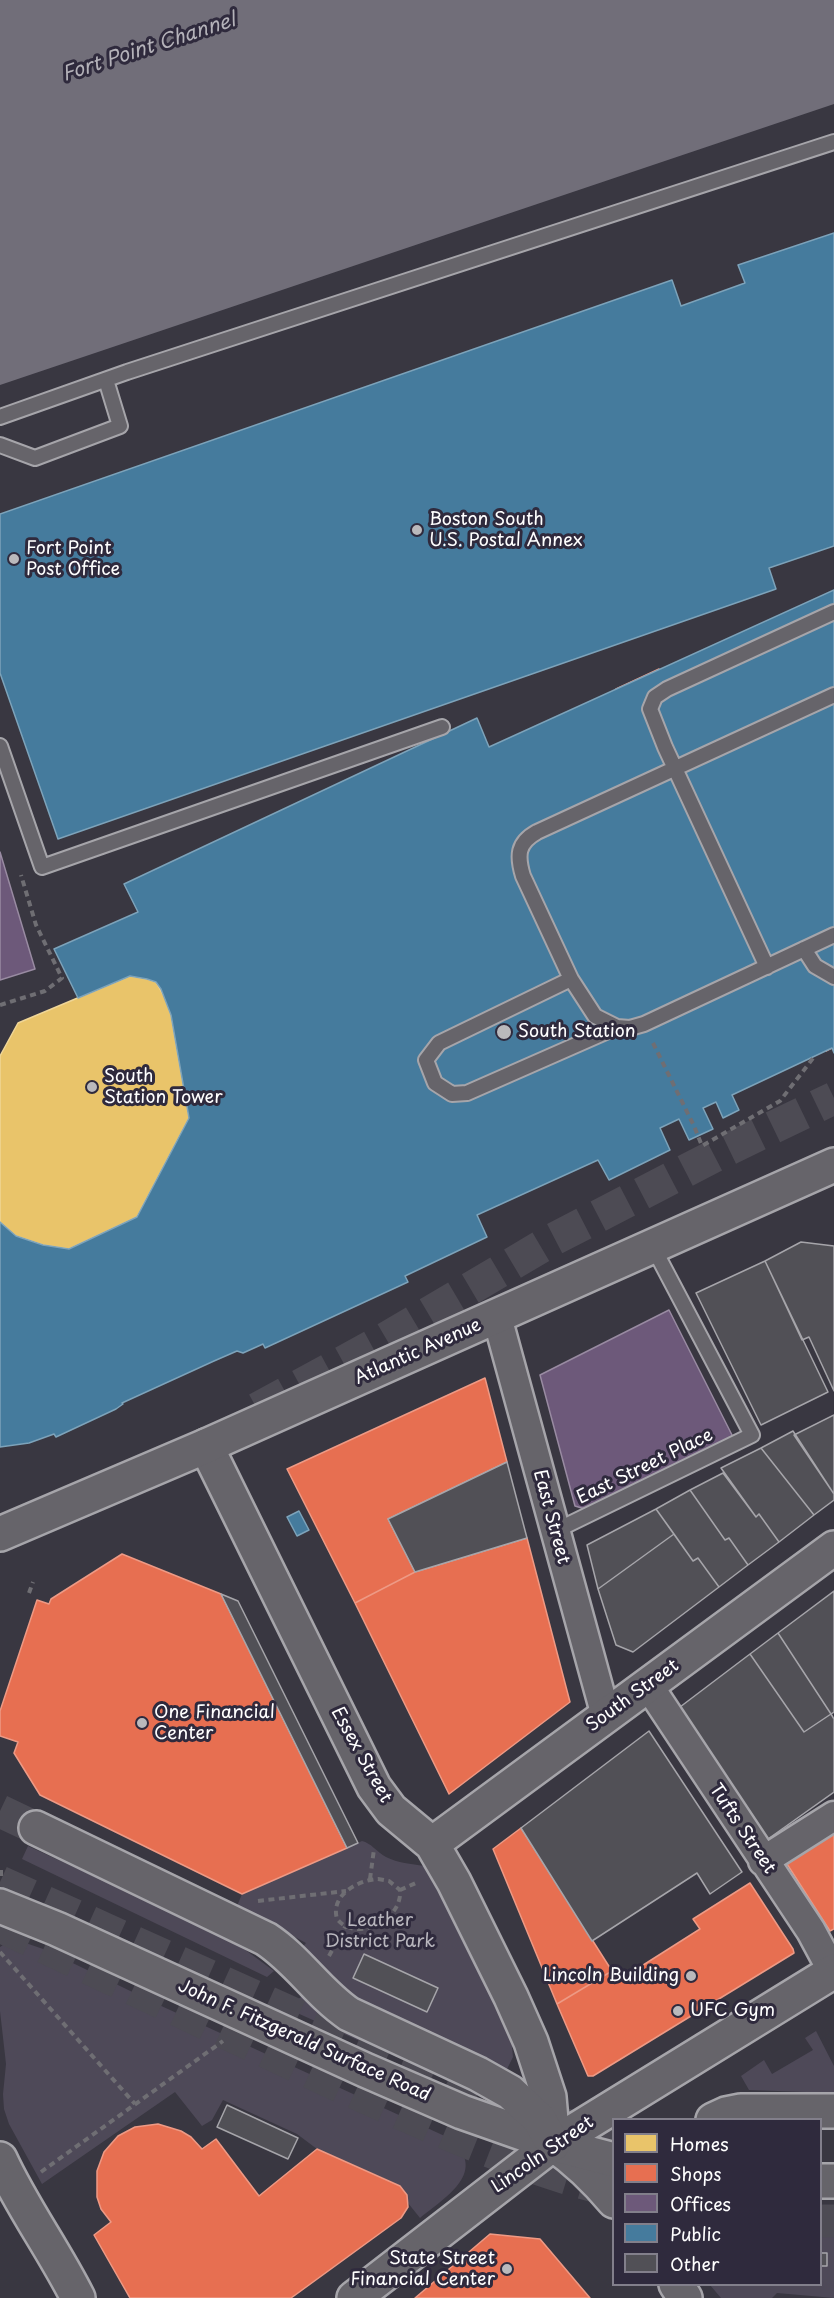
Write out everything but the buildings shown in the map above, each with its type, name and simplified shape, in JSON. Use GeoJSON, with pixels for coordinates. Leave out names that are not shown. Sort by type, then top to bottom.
{"type":"FeatureCollection","features":[{"type":"Feature","properties":{"kind":"main road","name":"Atlantic Avenue"},"geometry":{"type":"LineString","coordinates":[[0,1534],[206,1446],[834,1165]]}},
{"type":"Feature","properties":{"kind":"main road","name":"Essex Street"},"geometry":{"type":"LineString","coordinates":[[206,1446],[374,1787],[391,1810],[432,1845],[454,1882],[531,2042],[549,2097],[553,2144]]}},
{"type":"Feature","properties":{"kind":"main road","name":"South Street"},"geometry":{"type":"LineString","coordinates":[[432,1845],[834,1548]]}},
{"type":"Feature","properties":{"kind":"main road"},"geometry":{"type":"LineString","coordinates":[[36,1828],[266,1939],[292,1958],[330,1999],[349,2014],[478,2074],[510,2092],[538,2119],[553,2144],[580,2163],[612,2198]]}},
{"type":"Feature","properties":{"kind":"main road","name":"John F. Fitzgerald Surface Road"},"geometry":{"type":"LineString","coordinates":[[0,1906],[68,1934],[420,2094],[483,2120],[553,2144],[612,2159]]}},
{"type":"Feature","properties":{"kind":"main road","name":"Lincoln Street"},"geometry":{"type":"LineString","coordinates":[[354,2298],[553,2144],[834,1972]]}},
{"type":"Feature","properties":{"kind":"main road"},"geometry":{"type":"LineString","coordinates":[[717,2118],[741,2111],[834,2111]]}},
{"type":"Feature","properties":{"kind":"main road"},"geometry":{"type":"LineString","coordinates":[[0,2159],[21,2201],[59,2262],[78,2298]]}},
{"type":"Feature","properties":{"kind":"street","name":"East Street"},"geometry":{"type":"LineString","coordinates":[[497,1317],[606,1716]]}},
{"type":"Feature","properties":{"kind":"street","name":"Tufts Street"},"geometry":{"type":"LineString","coordinates":[[648,1685],[811,1931],[834,1972]]}},
{"type":"Feature","properties":{"kind":"street"},"geometry":{"type":"LineString","coordinates":[[763,1861],[834,1816]]}},
{"type":"Feature","properties":{"kind":"lane"},"geometry":{"type":"LineString","coordinates":[[0,417],[106,380],[834,142]]}},
{"type":"Feature","properties":{"kind":"lane"},"geometry":{"type":"LineString","coordinates":[[0,445],[35,458],[120,426],[106,380]]}},
{"type":"Feature","properties":{"kind":"lane"},"geometry":{"type":"LineString","coordinates":[[766,967],[651,716],[652,703],[660,692],[834,612]]}},
{"type":"Feature","properties":{"kind":"lane"},"geometry":{"type":"LineString","coordinates":[[834,695],[537,831],[522,844],[518,861],[571,979],[595,1016],[617,1027],[630,1028],[644,1024],[834,935]]}},
{"type":"Feature","properties":{"kind":"lane"},"geometry":{"type":"LineString","coordinates":[[0,746],[42,867],[442,728]]}},
{"type":"Feature","properties":{"kind":"lane"},"geometry":{"type":"LineString","coordinates":[[804,950],[815,966],[834,977]]}},
{"type":"Feature","properties":{"kind":"lane"},"geometry":{"type":"LineString","coordinates":[[571,979],[438,1043],[426,1060],[435,1083],[452,1094],[467,1093],[617,1027]]}},
{"type":"Feature","properties":{"kind":"lane","name":"East Street Place"},"geometry":{"type":"LineString","coordinates":[[555,1531],[752,1436],[653,1247]]}},
{"type":"Feature","properties":{"kind":"path"},"geometry":{"type":"LineString","coordinates":[[0,1005],[45,991],[62,978],[36,925],[20,874],[42,867]]}},
{"type":"Feature","properties":{"kind":"path"},"geometry":{"type":"LineString","coordinates":[[644,1024],[702,1146],[780,1101],[814,1057]]}},
{"type":"Feature","properties":{"kind":"path"},"geometry":{"type":"LineString","coordinates":[[29,1593],[33,1582]]}},
{"type":"Feature","properties":{"kind":"path"},"geometry":{"type":"LineString","coordinates":[[370,1879],[375,1849]]}},
{"type":"Feature","properties":{"kind":"path"},"geometry":{"type":"LineString","coordinates":[[256,1901],[346,1891],[370,1879],[389,1881],[400,1890]]}},
{"type":"Feature","properties":{"kind":"path"},"geometry":{"type":"LineString","coordinates":[[400,1890],[421,1881]]}},
{"type":"Feature","properties":{"kind":"path"},"geometry":{"type":"LineString","coordinates":[[346,1891],[336,1908],[336,1919],[345,1927],[359,1930],[380,1923],[397,1906],[400,1901],[400,1890]]}},
{"type":"Feature","properties":{"kind":"path"},"geometry":{"type":"LineString","coordinates":[[326,1961],[345,1927]]}},
{"type":"Feature","properties":{"kind":"path"},"geometry":{"type":"LineString","coordinates":[[0,1952],[135,2104]]}},
{"type":"Feature","properties":{"kind":"path"},"geometry":{"type":"LineString","coordinates":[[41,2172],[223,2041]]}},
{"type":"Feature","properties":{"kind":"green space","name":"Leather District Park"},"geometry":{"type":"Polygon","coordinates":[[[362,1841],[391,1859],[424,1866],[479,1969],[511,2036],[513,2057],[507,2069],[501,2069],[352,1998],[300,1950],[306,1943],[237,1906],[242,1894],[362,1841]]]}},
{"type":"Feature","properties":{"kind":"green space"},"geometry":{"type":"Polygon","coordinates":[[[28,1846],[204,1927],[240,1946],[274,1971],[267,1977],[22,1859],[28,1846]]]}},
{"type":"Feature","properties":{"kind":"green space"},"geometry":{"type":"Polygon","coordinates":[[[17,1940],[46,1950],[157,2004],[449,2138],[461,2150],[465,2161],[465,2172],[460,2182],[420,2218],[408,2203],[404,2190],[395,2183],[317,2149],[297,2134],[223,2100],[212,2120],[202,2126],[175,2092],[42,2184],[9,2124],[4,2109],[6,2064],[0,2011],[0,1947],[9,1941],[17,1940]]]}},
{"type":"Feature","properties":{"kind":"green space"},"geometry":{"type":"Polygon","coordinates":[[[304,1995],[363,2038],[362,2042],[286,2008],[304,1995]]]}},
{"type":"Feature","properties":{"kind":"green space"},"geometry":{"type":"Polygon","coordinates":[[[816,2031],[834,2066],[834,2093],[749,2090],[741,2076],[764,2060],[772,2074],[813,2050],[805,2038],[816,2031]]]}},
{"type":"Feature","properties":{"kind":"green space"},"geometry":{"type":"Polygon","coordinates":[[[822,2237],[834,2237],[834,2298],[777,2293],[772,2298],[721,2298],[711,2286],[822,2286],[822,2237]]]}},
{"type":"Feature","properties":{"kind":"water","name":"Fort Point Channel"},"geometry":{"type":"Polygon","coordinates":[[[0,0],[834,0],[834,104],[0,385],[0,0]]]}},
{"type":"Feature","properties":{"kind":"tunnel"},"geometry":{"type":"LineString","coordinates":[[257,1409],[380,1342],[554,1239],[718,1154],[834,1098]]}},
{"type":"Feature","properties":{"kind":"tunnel"},"geometry":{"type":"LineString","coordinates":[[0,1811],[36,1828]]}},
{"type":"Feature","properties":{"kind":"tunnel"},"geometry":{"type":"LineString","coordinates":[[0,1882],[445,2082],[535,2116],[612,2138]]}},
{"type":"Feature","properties":{"kind":"tunnel"},"geometry":{"type":"LineString","coordinates":[[0,1926],[299,2067],[442,2131],[509,2159],[578,2182],[612,2190]]}},
{"type":"Feature","properties":{"kind":"tunnel"},"geometry":{"type":"LineString","coordinates":[[822,2221],[834,2221]]}},
{"type":"Feature","properties":{"kind":"place","name":"Boston South U.S. Postal Annex"},"geometry":{"type":"Point","coordinates":[417,530]}},
{"type":"Feature","properties":{"kind":"place","name":"Fort Point Post Office"},"geometry":{"type":"Point","coordinates":[14,559]}},
{"type":"Feature","properties":{"kind":"place","name":"South Station"},"geometry":{"type":"Point","coordinates":[504,1032]}},
{"type":"Feature","properties":{"kind":"place","name":"South Station Tower"},"geometry":{"type":"Point","coordinates":[92,1087]}},
{"type":"Feature","properties":{"kind":"place","name":"One Financial Center"},"geometry":{"type":"Point","coordinates":[142,1723]}},
{"type":"Feature","properties":{"kind":"place","name":"Lincoln Building"},"geometry":{"type":"Point","coordinates":[691,1976]}},
{"type":"Feature","properties":{"kind":"place","name":"UFC Gym"},"geometry":{"type":"Point","coordinates":[678,2011]}},
{"type":"Feature","properties":{"kind":"place","name":"State Street Financial Center"},"geometry":{"type":"Point","coordinates":[507,2269]}}]}
